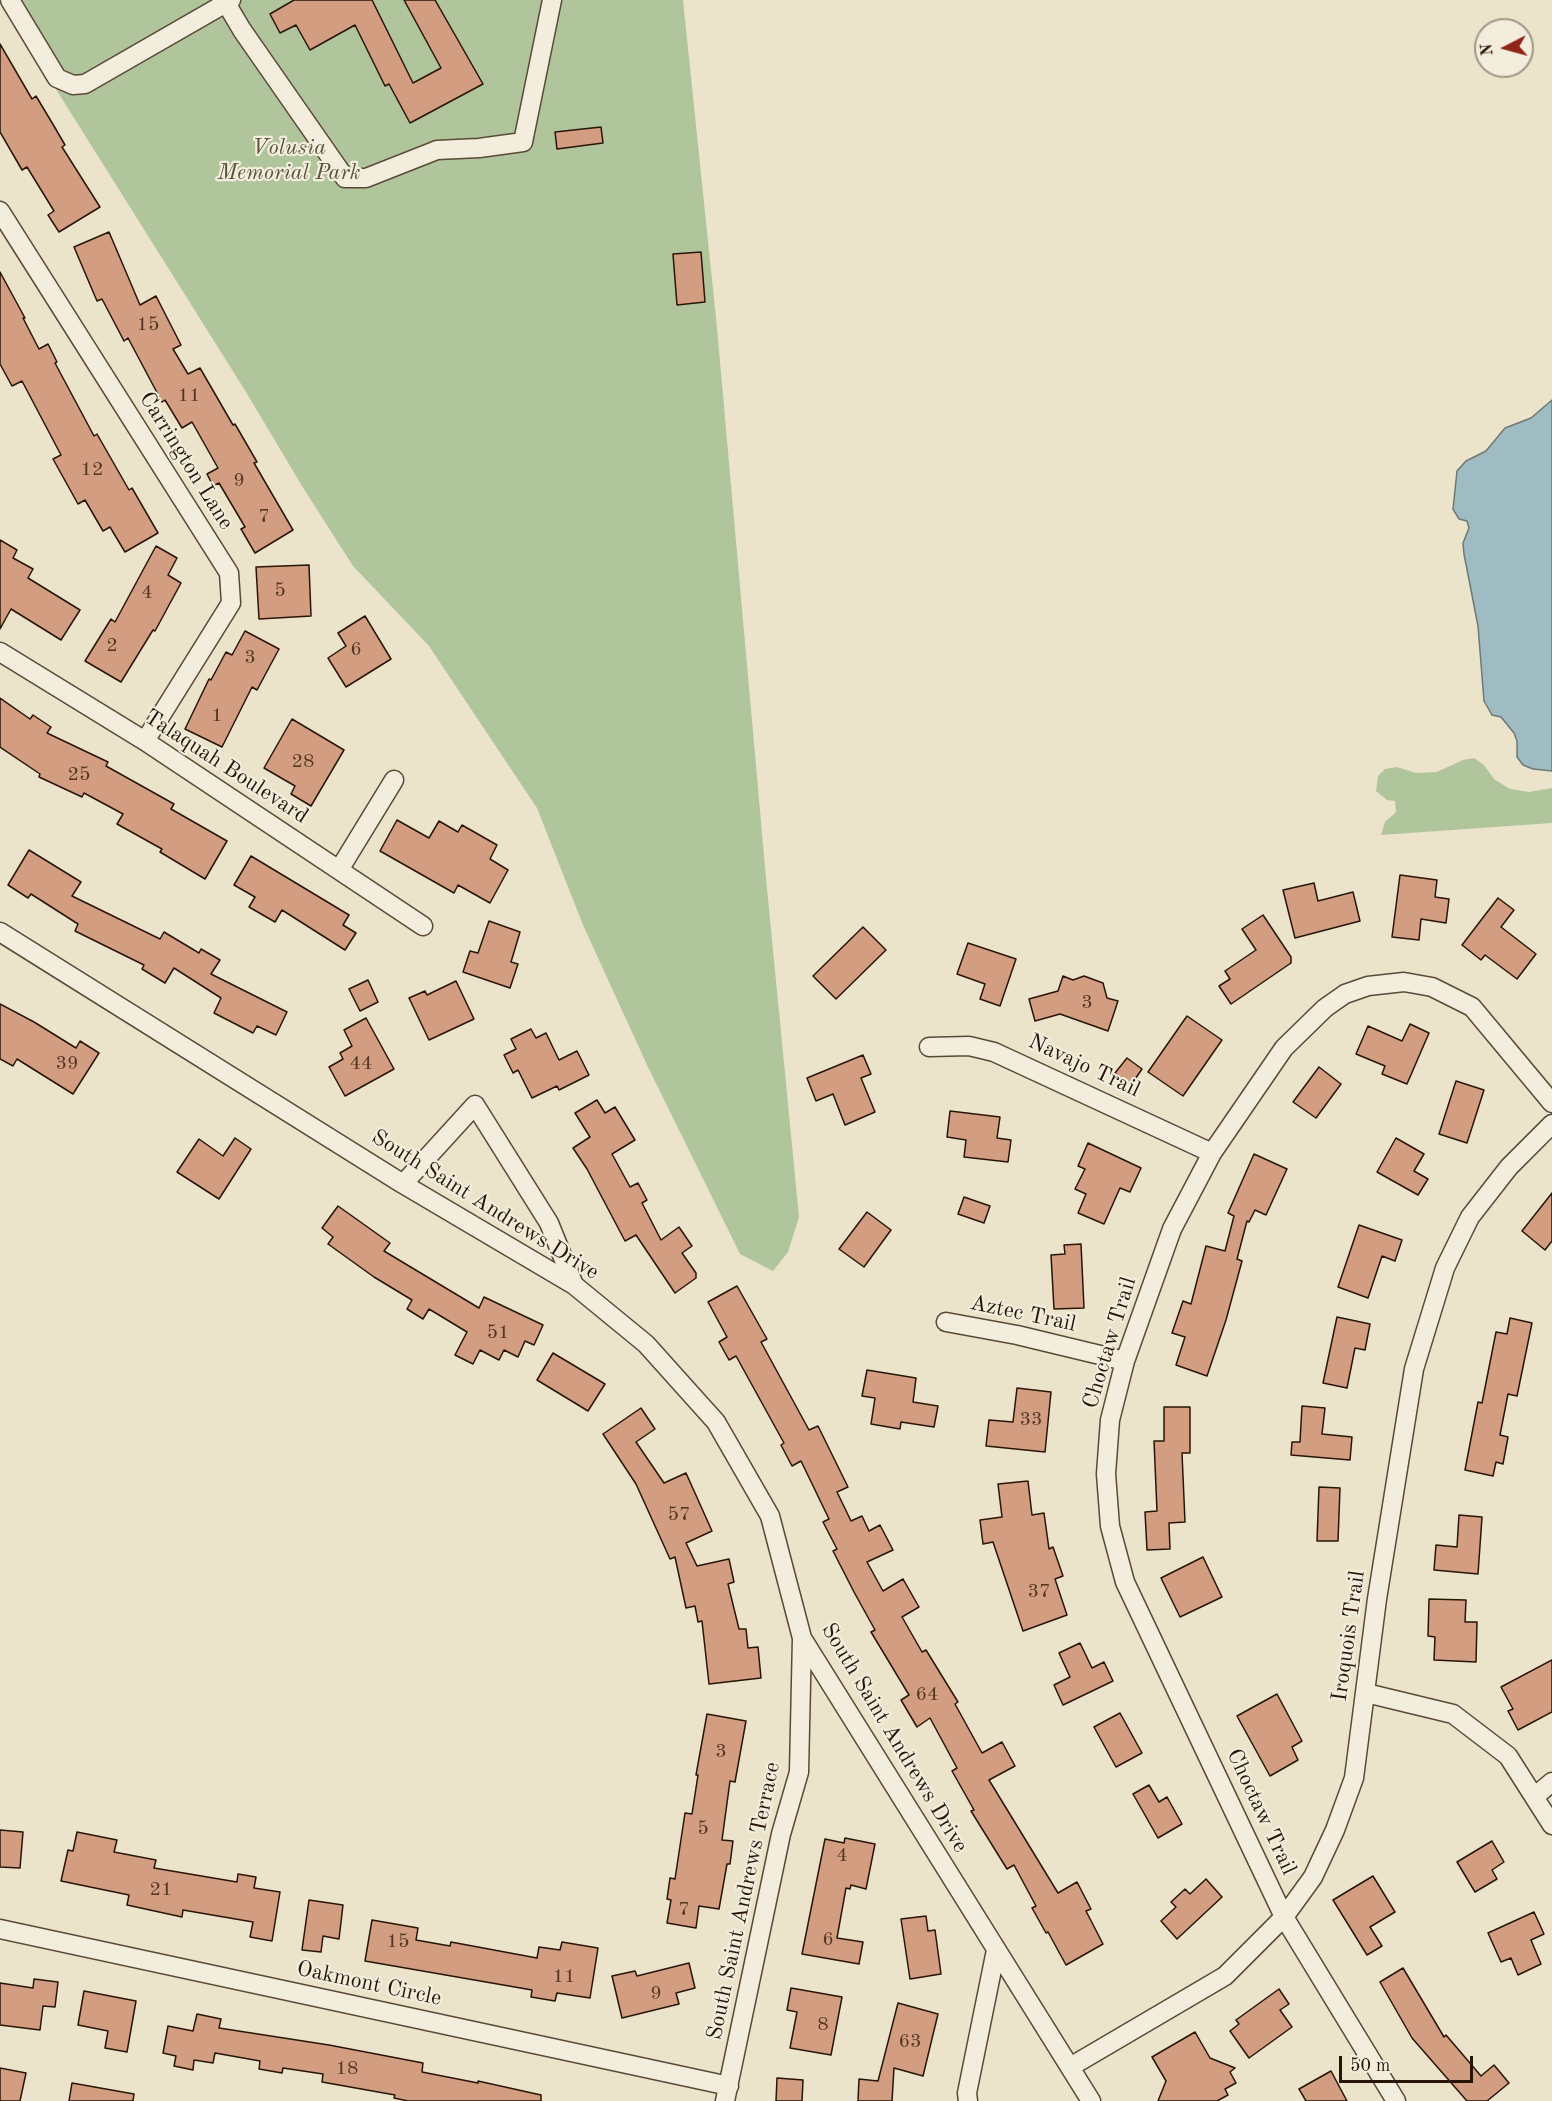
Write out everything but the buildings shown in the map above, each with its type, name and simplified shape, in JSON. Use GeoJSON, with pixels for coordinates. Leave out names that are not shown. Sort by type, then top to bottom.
{"type":"FeatureCollection","features":[{"type":"Feature","properties":{"kind":"street"},"geometry":{"type":"LineString","coordinates":[[10,0],[57,78],[73,85],[85,84],[228,1],[248,39],[345,178],[366,178],[437,150],[479,148],[523,142],[552,0]]}},
{"type":"Feature","properties":{"kind":"street","name":"Carrington Lane"},"geometry":{"type":"LineString","coordinates":[[2,221],[229,573],[231,603],[145,741]]}},
{"type":"Feature","properties":{"kind":"street","name":"Talaquah Boulevard"},"geometry":{"type":"LineString","coordinates":[[0,652],[145,741],[423,926]]}},
{"type":"Feature","properties":{"kind":"street"},"geometry":{"type":"LineString","coordinates":[[339,870],[394,780]]}},
{"type":"Feature","properties":{"kind":"street","name":"South Saint Andrews Drive"},"geometry":{"type":"LineString","coordinates":[[0,932],[403,1184],[574,1285],[646,1344],[716,1422],[770,1516],[802,1638],[1091,2101]]}},
{"type":"Feature","properties":{"kind":"street","name":"Choctaw Trail"},"geometry":{"type":"LineString","coordinates":[[1396,2101],[1284,1917],[1125,1581],[1110,1526],[1106,1474],[1110,1420],[1125,1361],[1172,1229],[1212,1153],[1284,1048],[1325,1008],[1345,994],[1368,986],[1404,982],[1432,987],[1472,1007],[1552,1103]]}},
{"type":"Feature","properties":{"kind":"street","name":"Navajo Trail"},"geometry":{"type":"LineString","coordinates":[[929,1047],[969,1046],[994,1052],[1212,1153]]}},
{"type":"Feature","properties":{"kind":"street"},"geometry":{"type":"LineString","coordinates":[[403,1184],[476,1105],[549,1223],[574,1285]]}},
{"type":"Feature","properties":{"kind":"street","name":"Iroquois Trail"},"geometry":{"type":"LineString","coordinates":[[1070,2067],[1225,1976],[1284,1917],[1312,1877],[1335,1830],[1354,1778],[1377,1599],[1414,1369],[1445,1268],[1470,1217],[1509,1167],[1552,1124]]}},
{"type":"Feature","properties":{"kind":"street","name":"Aztec Trail"},"geometry":{"type":"LineString","coordinates":[[946,1322],[1017,1335],[1125,1361]]}},
{"type":"Feature","properties":{"kind":"street","name":"South Saint Andrews Terrace"},"geometry":{"type":"LineString","coordinates":[[727,2094],[781,1834],[800,1772],[802,1638]]}},
{"type":"Feature","properties":{"kind":"street"},"geometry":{"type":"LineString","coordinates":[[1366,1693],[1453,1714],[1508,1756],[1552,1825]]}},
{"type":"Feature","properties":{"kind":"street"},"geometry":{"type":"LineString","coordinates":[[1534,1797],[1552,1782]]}},
{"type":"Feature","properties":{"kind":"street","name":"Oakmont Circle"},"geometry":{"type":"LineString","coordinates":[[0,1929],[727,2094]]}},
{"type":"Feature","properties":{"kind":"street"},"geometry":{"type":"LineString","coordinates":[[968,2101],[967,2093],[996,1950]]}},
{"type":"Feature","properties":{"kind":"green space","name":"Volusia Memorial Park"},"geometry":{"type":"Polygon","coordinates":[[[0,0],[683,0],[717,328],[799,1217],[788,1252],[773,1271],[740,1254],[647,1065],[583,925],[537,808],[429,646],[353,566],[0,0]]]}},
{"type":"Feature","properties":{"kind":"green space"},"geometry":{"type":"Polygon","coordinates":[[[1474,758],[1484,765],[1494,779],[1510,789],[1529,792],[1552,788],[1552,823],[1381,835],[1385,822],[1396,812],[1395,801],[1387,800],[1376,791],[1378,776],[1385,769],[1397,767],[1416,773],[1437,772],[1463,760],[1474,758]]]}},
{"type":"Feature","properties":{"kind":"water"},"geometry":{"type":"Polygon","coordinates":[[[1552,400],[1552,771],[1533,769],[1523,765],[1517,757],[1517,741],[1514,733],[1501,717],[1492,715],[1484,701],[1478,626],[1463,543],[1469,528],[1467,521],[1459,519],[1453,509],[1457,471],[1466,461],[1486,451],[1505,428],[1531,418],[1552,400]]]}}]}
